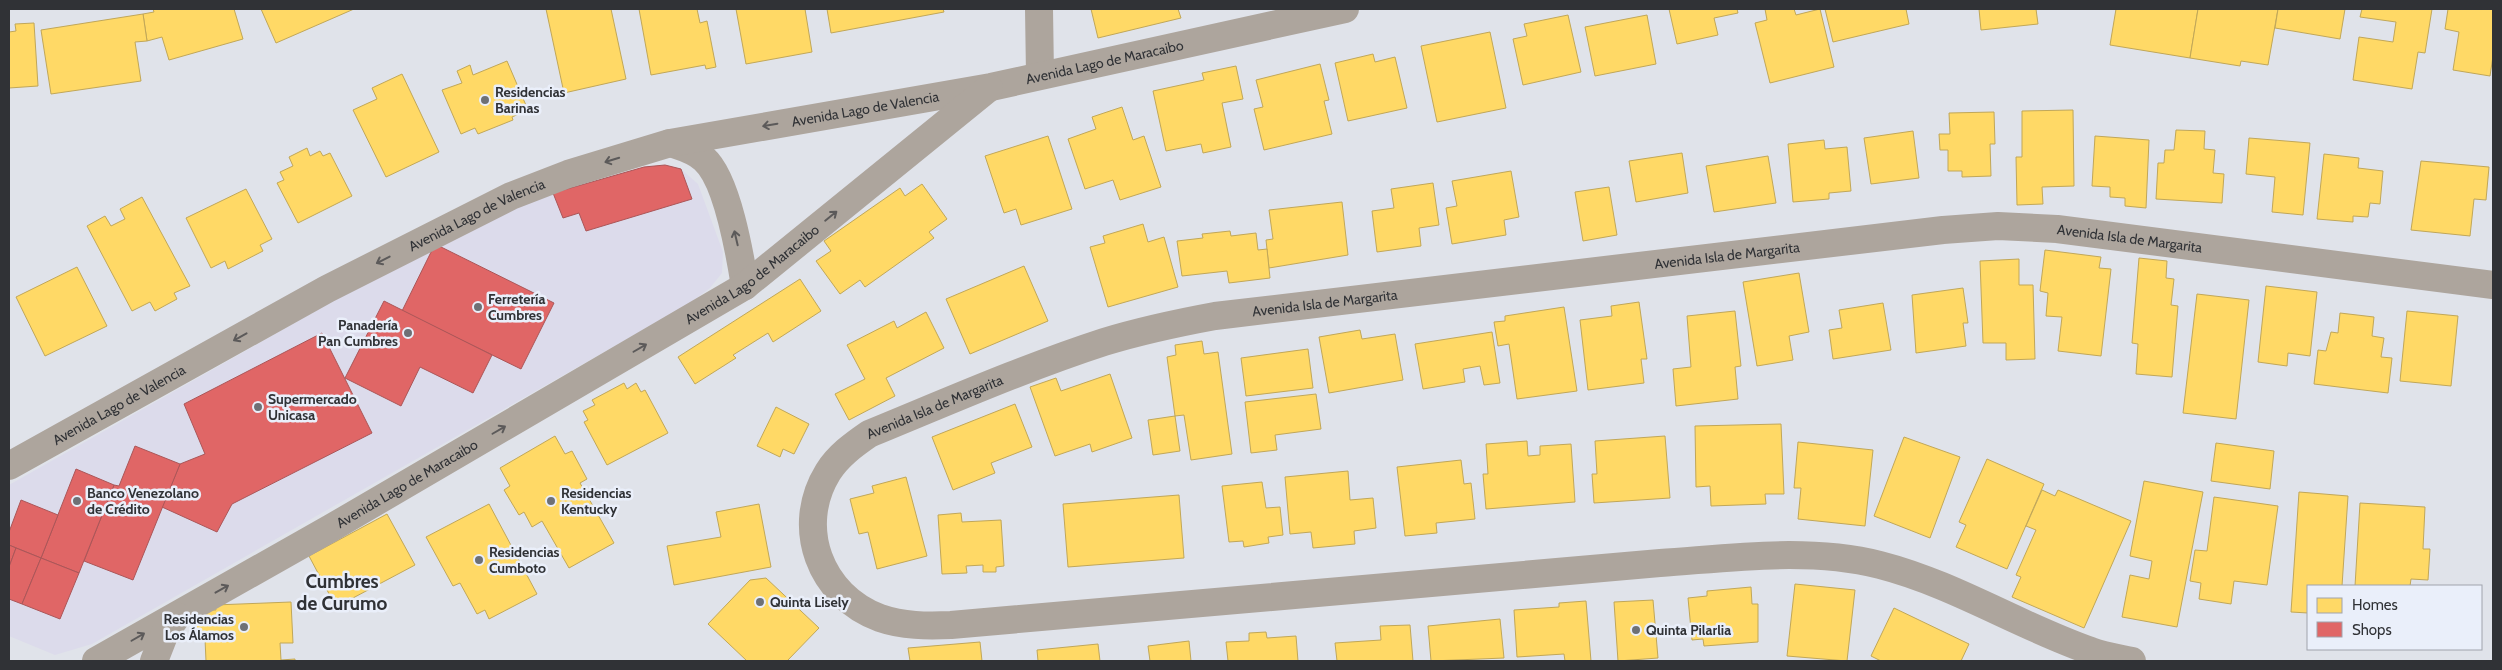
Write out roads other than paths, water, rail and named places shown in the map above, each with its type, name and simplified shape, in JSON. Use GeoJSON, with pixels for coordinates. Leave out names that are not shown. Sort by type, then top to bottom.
{"type":"FeatureCollection","features":[{"type":"Feature","properties":{"kind":"street"},"geometry":{"type":"LineString","coordinates":[[1039,9],[1040,76]]}},
{"type":"Feature","properties":{"kind":"street","name":"Avenida Lago de Maracaibo"},"geometry":{"type":"LineString","coordinates":[[96,661],[331,528],[745,286],[991,87],[1345,9]]}},
{"type":"Feature","properties":{"kind":"street","name":"Avenida Lago de Valencia"},"geometry":{"type":"LineString","coordinates":[[9,466],[327,289],[510,196],[568,174],[670,143],[991,87]]}},
{"type":"Feature","properties":{"kind":"street"},"geometry":{"type":"LineString","coordinates":[[670,143],[693,150],[706,160],[716,178],[730,214],[745,286]]}},
{"type":"Feature","properties":{"kind":"street","name":"Avenida Isla de Margarita"},"geometry":{"type":"LineString","coordinates":[[2132,661],[2091,651],[1946,588],[1880,565],[1821,555],[1757,556],[1660,563],[951,626],[921,626],[879,618],[852,603],[840,593],[819,563],[814,546],[812,514],[817,496],[828,472],[848,448],[869,434],[1017,374],[1104,342],[1162,326],[1215,316],[1934,231],[1998,226],[2057,229],[2493,286]]}},
{"type":"Feature","properties":{"kind":"street","name":"Avenida Lago de Maracaibo"},"geometry":{"type":"LineString","coordinates":[[154,661],[165,633],[179,613]]}},
{"type":"Feature","properties":{"kind":"place","name":"Residencias Barinas"},"geometry":{"type":"Point","coordinates":[485,100]}},
{"type":"Feature","properties":{"kind":"place","name":"Ferretería Cumbres"},"geometry":{"type":"Point","coordinates":[478,307]}},
{"type":"Feature","properties":{"kind":"place","name":"Panadería Pan Cumbres"},"geometry":{"type":"Point","coordinates":[408,333]}},
{"type":"Feature","properties":{"kind":"place","name":"Supermercado Unicasa"},"geometry":{"type":"Point","coordinates":[258,407]}},
{"type":"Feature","properties":{"kind":"place","name":"Banco Venezolano de Crédito"},"geometry":{"type":"Point","coordinates":[77,501]}},
{"type":"Feature","properties":{"kind":"place","name":"Residencias Kentucky"},"geometry":{"type":"Point","coordinates":[551,501]}},
{"type":"Feature","properties":{"kind":"place","name":"Residencias Cumboto"},"geometry":{"type":"Point","coordinates":[479,560]}},
{"type":"Feature","properties":{"kind":"place","name":"Quinta Lisely"},"geometry":{"type":"Point","coordinates":[760,602]}},
{"type":"Feature","properties":{"kind":"place","name":"Residencias Los Álamos"},"geometry":{"type":"Point","coordinates":[244,627]}},
{"type":"Feature","properties":{"kind":"place","name":"Quinta Pilarlia"},"geometry":{"type":"Point","coordinates":[1636,630]}},
{"type":"Feature","properties":{"kind":"district","name":"Cumbres de Curumo"},"geometry":{"type":"Point","coordinates":[342,592]}}]}
